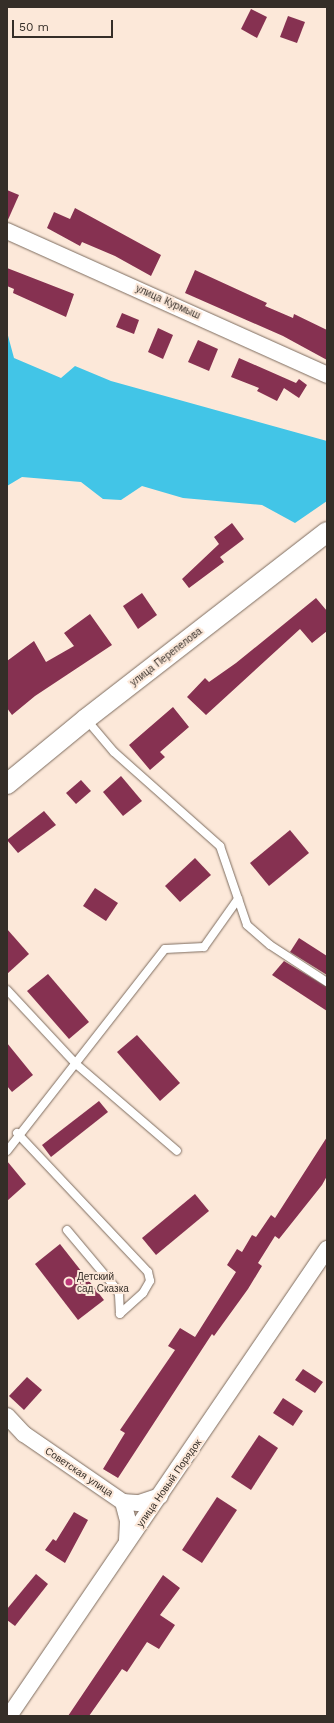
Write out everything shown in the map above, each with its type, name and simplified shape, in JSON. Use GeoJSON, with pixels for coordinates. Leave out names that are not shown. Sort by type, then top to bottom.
{"type":"FeatureCollection","features":[{"type":"Feature","properties":{"kind":"street","name":"улица Курмыш"},"geometry":{"type":"LineString","coordinates":[[7,231],[327,375]]}},
{"type":"Feature","properties":{"kind":"street","name":"улица Перепелова"},"geometry":{"type":"LineString","coordinates":[[7,784],[86,719],[327,532]]}},
{"type":"Feature","properties":{"kind":"street","name":"улица Новый Порядок"},"geometry":{"type":"LineString","coordinates":[[9,1716],[327,1249]]}},
{"type":"Feature","properties":{"kind":"street","name":"Советская улица"},"geometry":{"type":"LineString","coordinates":[[7,1416],[24,1434],[123,1502],[139,1503],[160,1496]]}},
{"type":"Feature","properties":{"kind":"street"},"geometry":{"type":"LineString","coordinates":[[123,1502],[128,1520],[127,1542]]}},
{"type":"Feature","properties":{"kind":"lane"},"geometry":{"type":"LineString","coordinates":[[86,719],[114,752],[220,846],[247,924],[270,945],[327,982]]}},
{"type":"Feature","properties":{"kind":"lane"},"geometry":{"type":"LineString","coordinates":[[7,1151],[15,1144],[17,1133],[49,1101],[165,949],[204,947],[238,899]]}},
{"type":"Feature","properties":{"kind":"lane"},"geometry":{"type":"LineString","coordinates":[[7,990],[76,1064],[176,1151]]}},
{"type":"Feature","properties":{"kind":"lane"},"geometry":{"type":"LineString","coordinates":[[17,1133],[148,1272],[150,1281],[143,1293],[120,1314],[119,1294],[114,1286],[67,1230]]}},
{"type":"Feature","properties":{"kind":"water"},"geometry":{"type":"Polygon","coordinates":[[[7,332],[14,358],[61,378],[75,366],[111,381],[327,441],[327,501],[295,523],[262,505],[183,498],[142,486],[121,500],[103,499],[81,482],[22,477],[7,486],[7,332]]]}},
{"type":"Feature","properties":{"kind":"building"},"geometry":{"type":"Polygon","coordinates":[[[251,9],[267,17],[257,38],[241,29],[251,9]]]}},
{"type":"Feature","properties":{"kind":"building"},"geometry":{"type":"Polygon","coordinates":[[[288,16],[305,22],[297,43],[280,37],[288,16]]]}},
{"type":"Feature","properties":{"kind":"building"},"geometry":{"type":"Polygon","coordinates":[[[7,190],[19,195],[7,222],[7,190]]]}},
{"type":"Feature","properties":{"kind":"building"},"geometry":{"type":"Polygon","coordinates":[[[75,208],[161,255],[151,276],[115,256],[82,242],[80,246],[47,228],[54,212],[70,219],[75,208]]]}},
{"type":"Feature","properties":{"kind":"building"},"geometry":{"type":"Polygon","coordinates":[[[7,268],[74,294],[66,317],[13,293],[14,289],[7,286],[7,268]]]}},
{"type":"Feature","properties":{"kind":"building"},"geometry":{"type":"Polygon","coordinates":[[[195,270],[267,303],[265,306],[293,318],[294,314],[327,330],[327,360],[283,336],[185,293],[195,270]]]}},
{"type":"Feature","properties":{"kind":"building"},"geometry":{"type":"Polygon","coordinates":[[[122,313],[139,320],[134,334],[116,327],[122,313]]]}},
{"type":"Feature","properties":{"kind":"building"},"geometry":{"type":"Polygon","coordinates":[[[158,328],[173,335],[163,359],[148,352],[158,328]]]}},
{"type":"Feature","properties":{"kind":"building"},"geometry":{"type":"Polygon","coordinates":[[[198,340],[218,349],[209,371],[188,362],[198,340]]]}},
{"type":"Feature","properties":{"kind":"building"},"geometry":{"type":"Polygon","coordinates":[[[239,358],[296,383],[299,379],[307,385],[299,398],[284,388],[277,401],[257,391],[259,388],[231,377],[239,358]]]}},
{"type":"Feature","properties":{"kind":"building"},"geometry":{"type":"Polygon","coordinates":[[[232,523],[244,539],[220,557],[224,562],[189,588],[182,579],[219,544],[214,537],[232,523]]]}},
{"type":"Feature","properties":{"kind":"building"},"geometry":{"type":"Polygon","coordinates":[[[142,593],[157,615],[138,629],[123,606],[142,593]]]}},
{"type":"Feature","properties":{"kind":"building"},"geometry":{"type":"Polygon","coordinates":[[[316,598],[327,611],[327,631],[312,643],[300,629],[206,715],[187,697],[205,678],[209,682],[236,663],[316,598]]]}},
{"type":"Feature","properties":{"kind":"building"},"geometry":{"type":"Polygon","coordinates":[[[90,614],[112,645],[35,696],[12,715],[7,708],[7,661],[34,641],[46,662],[74,646],[64,633],[90,614]]]}},
{"type":"Feature","properties":{"kind":"building"},"geometry":{"type":"Polygon","coordinates":[[[173,707],[189,727],[160,752],[165,757],[150,770],[129,745],[173,707]]]}},
{"type":"Feature","properties":{"kind":"building"},"geometry":{"type":"Polygon","coordinates":[[[121,776],[142,801],[123,816],[103,792],[121,776]]]}},
{"type":"Feature","properties":{"kind":"building"},"geometry":{"type":"Polygon","coordinates":[[[81,780],[91,791],[76,804],[66,793],[81,780]]]}},
{"type":"Feature","properties":{"kind":"building"},"geometry":{"type":"Polygon","coordinates":[[[44,811],[56,825],[18,853],[7,840],[44,811]]]}},
{"type":"Feature","properties":{"kind":"building"},"geometry":{"type":"Polygon","coordinates":[[[290,830],[309,853],[269,886],[250,863],[290,830]]]}},
{"type":"Feature","properties":{"kind":"building"},"geometry":{"type":"Polygon","coordinates":[[[195,858],[211,875],[180,902],[165,886],[195,858]]]}},
{"type":"Feature","properties":{"kind":"building"},"geometry":{"type":"Polygon","coordinates":[[[95,888],[118,903],[106,921],[83,906],[95,888]]]}},
{"type":"Feature","properties":{"kind":"building"},"geometry":{"type":"Polygon","coordinates":[[[7,929],[29,954],[7,974],[7,929]]]}},
{"type":"Feature","properties":{"kind":"building"},"geometry":{"type":"Polygon","coordinates":[[[299,938],[327,956],[327,975],[290,952],[299,938]]]}},
{"type":"Feature","properties":{"kind":"building"},"geometry":{"type":"Polygon","coordinates":[[[284,961],[327,987],[327,1011],[272,975],[284,961]]]}},
{"type":"Feature","properties":{"kind":"building"},"geometry":{"type":"Polygon","coordinates":[[[48,974],[89,1022],[69,1039],[27,991],[48,974]]]}},
{"type":"Feature","properties":{"kind":"building"},"geometry":{"type":"Polygon","coordinates":[[[137,1035],[180,1083],[160,1101],[117,1052],[137,1035]]]}},
{"type":"Feature","properties":{"kind":"building"},"geometry":{"type":"Polygon","coordinates":[[[7,1043],[33,1075],[12,1092],[7,1086],[7,1043]]]}},
{"type":"Feature","properties":{"kind":"building"},"geometry":{"type":"Polygon","coordinates":[[[99,1101],[108,1112],[51,1157],[42,1145],[99,1101]]]}},
{"type":"Feature","properties":{"kind":"building"},"geometry":{"type":"Polygon","coordinates":[[[327,1137],[327,1176],[322,1185],[279,1239],[275,1236],[258,1263],[262,1266],[248,1289],[214,1336],[212,1334],[118,1478],[103,1469],[125,1433],[120,1430],[175,1350],[168,1346],[180,1328],[195,1337],[236,1272],[227,1265],[237,1249],[242,1252],[252,1235],[256,1237],[271,1215],[275,1218],[327,1137]]]}},
{"type":"Feature","properties":{"kind":"building"},"geometry":{"type":"Polygon","coordinates":[[[7,1161],[26,1184],[7,1201],[7,1161]]]}},
{"type":"Feature","properties":{"kind":"building"},"geometry":{"type":"Polygon","coordinates":[[[195,1194],[209,1211],[156,1255],[142,1238],[195,1194]]]}},
{"type":"Feature","properties":{"kind":"building","name":"Детский сад Сказка"},"geometry":{"type":"Polygon","coordinates":[[[60,1244],[104,1300],[78,1320],[35,1264],[60,1244]]]}},
{"type":"Feature","properties":{"kind":"building"},"geometry":{"type":"Polygon","coordinates":[[[303,1369],[323,1382],[315,1393],[295,1380],[303,1369]]]}},
{"type":"Feature","properties":{"kind":"building"},"geometry":{"type":"Polygon","coordinates":[[[27,1377],[42,1390],[24,1410],[9,1396],[27,1377]]]}},
{"type":"Feature","properties":{"kind":"building"},"geometry":{"type":"Polygon","coordinates":[[[283,1398],[303,1411],[293,1426],[273,1413],[283,1398]]]}},
{"type":"Feature","properties":{"kind":"building"},"geometry":{"type":"Polygon","coordinates":[[[259,1435],[278,1448],[251,1490],[231,1477],[259,1435]]]}},
{"type":"Feature","properties":{"kind":"building"},"geometry":{"type":"Polygon","coordinates":[[[217,1497],[237,1510],[202,1563],[182,1550],[217,1497]]]}},
{"type":"Feature","properties":{"kind":"building"},"geometry":{"type":"Polygon","coordinates":[[[74,1512],[88,1520],[65,1563],[45,1550],[53,1539],[56,1541],[74,1512]]]}},
{"type":"Feature","properties":{"kind":"building"},"geometry":{"type":"Polygon","coordinates":[[[36,1574],[48,1584],[15,1626],[7,1620],[7,1609],[36,1574]]]}},
{"type":"Feature","properties":{"kind":"building"},"geometry":{"type":"Polygon","coordinates":[[[163,1575],[180,1588],[160,1615],[175,1625],[159,1649],[147,1642],[127,1672],[122,1669],[89,1716],[68,1716],[163,1575]]]}},
{"type":"Feature","properties":{"kind":"place","name":"Детский сад Сказка"},"geometry":{"type":"Point","coordinates":[69,1282]}}]}
